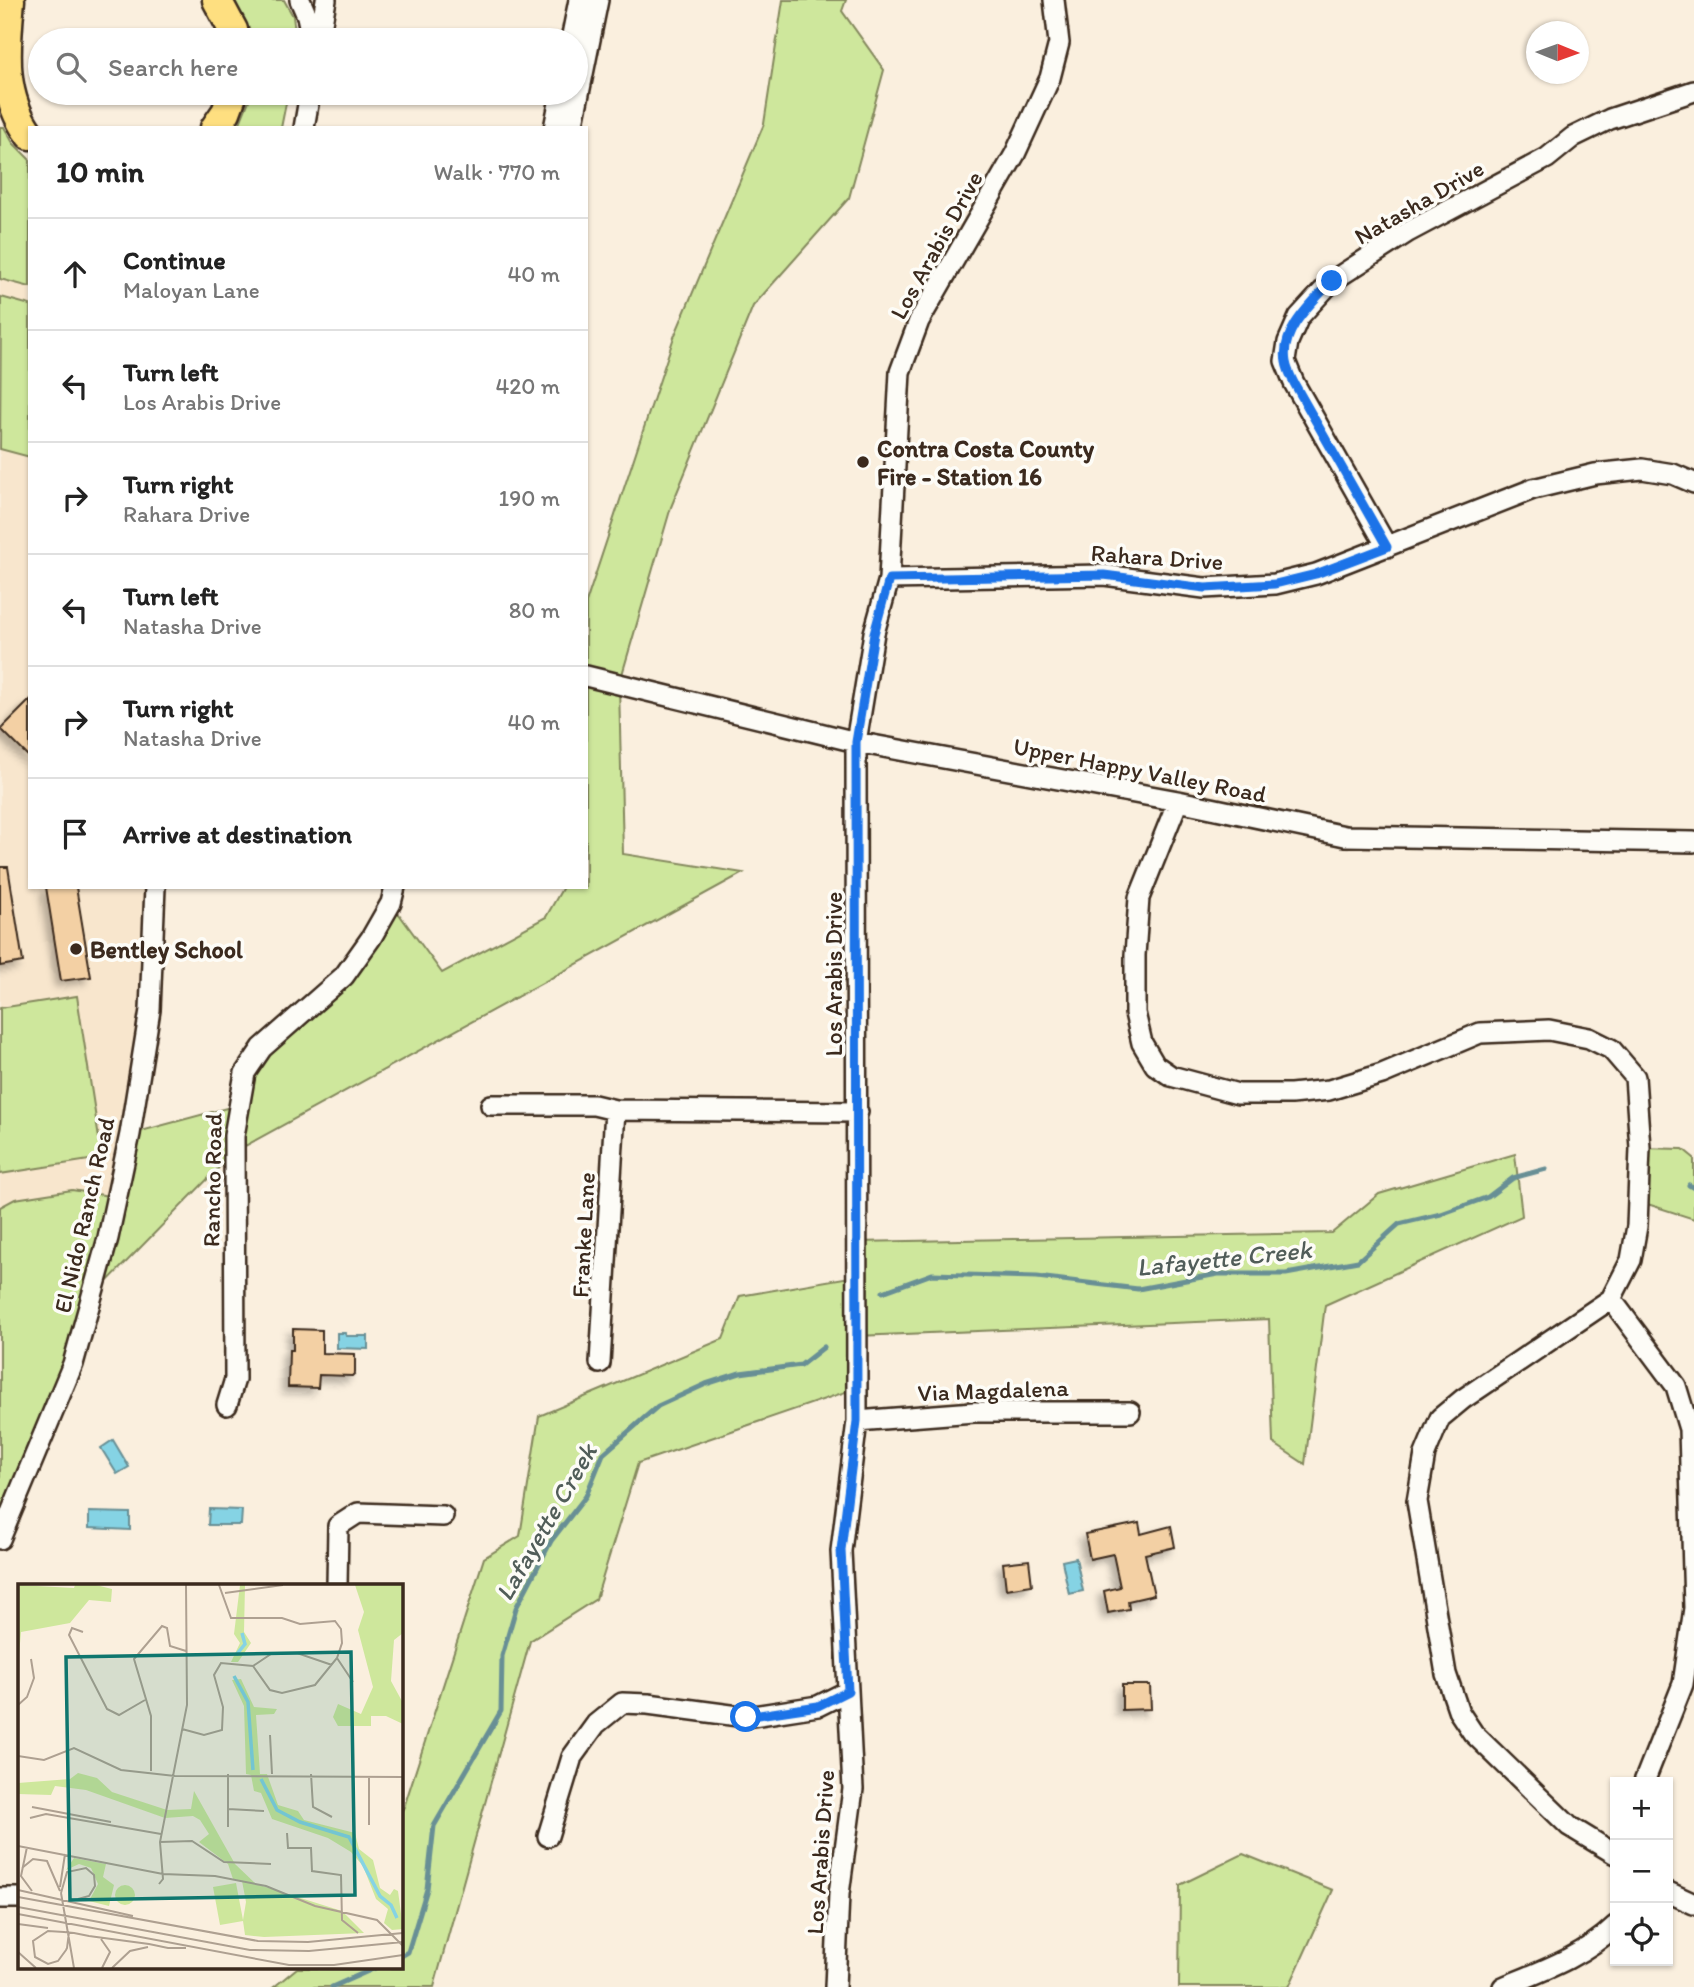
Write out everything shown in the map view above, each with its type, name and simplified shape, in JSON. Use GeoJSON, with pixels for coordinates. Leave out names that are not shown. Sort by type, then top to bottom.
{"type":"FeatureCollection","features":[{"type":"Feature","properties":{"kind":"highway"},"geometry":{"type":"LineString","coordinates":[[0,26],[8,0]]}},
{"type":"Feature","properties":{"kind":"highway"},"geometry":{"type":"LineString","coordinates":[[8,0],[5,80],[14,110],[28,132]]}},
{"type":"Feature","properties":{"kind":"highway"},"geometry":{"type":"LineString","coordinates":[[217,0],[232,28]]}},
{"type":"Feature","properties":{"kind":"highway"},"geometry":{"type":"LineString","coordinates":[[216,126],[229,105]]}},
{"type":"Feature","properties":{"kind":"street"},"geometry":{"type":"LineString","coordinates":[[300,0],[310,28]]}},
{"type":"Feature","properties":{"kind":"street"},"geometry":{"type":"LineString","coordinates":[[321,28],[326,0]]}},
{"type":"Feature","properties":{"kind":"street"},"geometry":{"type":"LineString","coordinates":[[573,28],[579,0]]}},
{"type":"Feature","properties":{"kind":"street"},"geometry":{"type":"LineString","coordinates":[[588,49],[598,0]]}},
{"type":"Feature","properties":{"kind":"street","name":"Los Arabis Drive"},"geometry":{"type":"LineString","coordinates":[[835,1987],[839,1894],[853,1789],[841,1550],[857,1421],[856,742],[874,634],[889,579],[900,372],[919,321],[1015,154],[1050,78],[1059,43],[1054,0]]}},
{"type":"Feature","properties":{"kind":"street","name":"Natasha Drive"},"geometry":{"type":"LineString","coordinates":[[1387,547],[1294,383],[1285,361],[1288,342],[1299,317],[1332,281],[1408,232],[1547,158],[1573,137],[1610,119],[1694,91]]}},
{"type":"Feature","properties":{"kind":"street"},"geometry":{"type":"LineString","coordinates":[[304,126],[308,105]]}},
{"type":"Feature","properties":{"kind":"street"},"geometry":{"type":"LineString","coordinates":[[554,126],[559,105]]}},
{"type":"Feature","properties":{"kind":"street"},"geometry":{"type":"LineString","coordinates":[[572,126],[577,105]]}},
{"type":"Feature","properties":{"kind":"street","name":"Rahara Drive"},"geometry":{"type":"LineString","coordinates":[[889,579],[1104,575],[1205,588],[1275,584],[1316,574],[1533,489],[1595,474],[1642,469],[1673,474],[1694,483]]}},
{"type":"Feature","properties":{"kind":"street","name":"Upper Happy Valley Road"},"geometry":{"type":"LineString","coordinates":[[588,677],[856,742],[1178,800],[1345,836],[1694,842]]}},
{"type":"Feature","properties":{"kind":"street"},"geometry":{"type":"LineString","coordinates":[[1178,800],[1139,898],[1135,955],[1135,1013],[1142,1043],[1155,1065],[1171,1076],[1238,1094],[1291,1094],[1329,1090],[1382,1074],[1480,1033],[1549,1030],[1589,1038],[1611,1049],[1635,1077],[1640,1147],[1637,1226],[1631,1260],[1612,1299],[1463,1399],[1440,1418],[1425,1454],[1417,1501],[1447,1674],[1459,1712],[1473,1733],[1569,1826],[1610,1846]]}},
{"type":"Feature","properties":{"kind":"street","name":"El Nido Ranch Road"},"geometry":{"type":"LineString","coordinates":[[0,1539],[74,1364],[108,1238],[130,1134],[150,1010],[155,889]]}},
{"type":"Feature","properties":{"kind":"street","name":"Rancho Road"},"geometry":{"type":"LineString","coordinates":[[227,1405],[235,1379],[234,1136],[245,1073],[262,1048],[344,976],[371,939],[391,903],[394,889]]}},
{"type":"Feature","properties":{"kind":"street"},"geometry":{"type":"LineString","coordinates":[[491,1105],[594,1105],[615,1110],[858,1112]]}},
{"type":"Feature","properties":{"kind":"street","name":"Franke Lane"},"geometry":{"type":"LineString","coordinates":[[600,1363],[615,1110]]}},
{"type":"Feature","properties":{"kind":"street"},"geometry":{"type":"LineString","coordinates":[[1612,1299],[1675,1386],[1689,1429],[1694,1608],[1682,1684],[1646,1777]]}},
{"type":"Feature","properties":{"kind":"street","name":"Via Magdalena"},"geometry":{"type":"LineString","coordinates":[[857,1421],[974,1412],[1130,1412]]}},
{"type":"Feature","properties":{"kind":"street"},"geometry":{"type":"LineString","coordinates":[[337,1584],[338,1526],[358,1513],[443,1516]]}},
{"type":"Feature","properties":{"kind":"street"},"geometry":{"type":"LineString","coordinates":[[548,1836],[572,1757],[596,1724],[622,1703],[746,1717],[818,1706],[848,1691]]}},
{"type":"Feature","properties":{"kind":"street"},"geometry":{"type":"LineString","coordinates":[[1673,1894],[1694,1904]]}},
{"type":"Feature","properties":{"kind":"street"},"geometry":{"type":"LineString","coordinates":[[0,1898],[18,1898]]}},
{"type":"Feature","properties":{"kind":"street"},"geometry":{"type":"LineString","coordinates":[[1503,1987],[1559,1964],[1610,1931]]}},
{"type":"Feature","properties":{"kind":"shaded area","name":"Bentley School"},"geometry":{"type":"Polygon","coordinates":[[[0,279],[28,286],[28,889],[155,889],[130,1134],[0,1539],[0,279]]]}},
{"type":"Feature","properties":{"kind":"green space"},"geometry":{"type":"Polygon","coordinates":[[[232,0],[284,0],[293,16],[294,28],[246,28],[232,0]]]}},
{"type":"Feature","properties":{"kind":"green space"},"geometry":{"type":"Polygon","coordinates":[[[783,0],[846,0],[842,11],[884,70],[849,198],[753,306],[671,507],[619,685],[623,854],[743,873],[234,1152],[91,1298],[0,1539],[0,1207],[15,1199],[72,1190],[116,1197],[130,1134],[238,1105],[245,1073],[344,976],[391,903],[442,973],[546,917],[562,889],[588,889],[588,597],[674,337],[764,124],[783,0]]]}},
{"type":"Feature","properties":{"kind":"green space"},"geometry":{"type":"Polygon","coordinates":[[[247,105],[286,105],[281,126],[239,126],[247,105]]]}},
{"type":"Feature","properties":{"kind":"green space"},"geometry":{"type":"Polygon","coordinates":[[[0,127],[4,127],[13,143],[28,158],[28,286],[0,279],[0,127]]]}},
{"type":"Feature","properties":{"kind":"green space"},"geometry":{"type":"Polygon","coordinates":[[[1,297],[28,304],[28,456],[0,449],[1,297]]]}},
{"type":"Feature","properties":{"kind":"green space"},"geometry":{"type":"Polygon","coordinates":[[[77,996],[102,1158],[0,1174],[0,1008],[77,996]]]}},
{"type":"Feature","properties":{"kind":"green space"},"geometry":{"type":"Polygon","coordinates":[[[1640,1148],[1683,1149],[1694,1158],[1694,1219],[1638,1201],[1640,1148]]]}},
{"type":"Feature","properties":{"kind":"green space"},"geometry":{"type":"Polygon","coordinates":[[[1515,1154],[1522,1216],[1325,1305],[1305,1464],[1273,1443],[1269,1319],[857,1336],[857,1388],[638,1463],[596,1599],[530,1641],[434,1987],[274,1987],[296,1969],[402,1969],[402,1810],[484,1558],[520,1536],[539,1416],[723,1339],[740,1296],[856,1276],[856,1242],[1332,1233],[1379,1194],[1515,1154]]]}},
{"type":"Feature","properties":{"kind":"green space"},"geometry":{"type":"Polygon","coordinates":[[[1243,1854],[1333,1890],[1289,1987],[1179,1987],[1180,1885],[1243,1854]]]}},
{"type":"Feature","properties":{"kind":"water"},"geometry":{"type":"Polygon","coordinates":[[[337,1333],[345,1333],[346,1336],[368,1336],[368,1349],[337,1348],[337,1333]]]}},
{"type":"Feature","properties":{"kind":"water"},"geometry":{"type":"Polygon","coordinates":[[[113,1440],[129,1467],[117,1474],[101,1448],[113,1440]]]}},
{"type":"Feature","properties":{"kind":"water"},"geometry":{"type":"Polygon","coordinates":[[[209,1509],[242,1510],[241,1525],[208,1525],[209,1509]]]}},
{"type":"Feature","properties":{"kind":"water"},"geometry":{"type":"Polygon","coordinates":[[[89,1512],[130,1513],[130,1530],[89,1528],[89,1512]]]}},
{"type":"Feature","properties":{"kind":"water"},"geometry":{"type":"Polygon","coordinates":[[[1076,1558],[1083,1591],[1069,1594],[1062,1561],[1076,1558]]]}},
{"type":"Feature","properties":{"kind":"building"},"geometry":{"type":"Polygon","coordinates":[[[28,702],[28,756],[1,729],[28,702]]]}},
{"type":"Feature","properties":{"kind":"building"},"geometry":{"type":"Polygon","coordinates":[[[0,867],[8,867],[23,962],[0,966],[0,867]]]}},
{"type":"Feature","properties":{"kind":"building"},"geometry":{"type":"Polygon","coordinates":[[[46,889],[76,889],[91,977],[61,981],[46,889]]]}},
{"type":"Feature","properties":{"kind":"building"},"geometry":{"type":"Polygon","coordinates":[[[293,1329],[322,1330],[322,1353],[355,1354],[355,1373],[352,1376],[319,1375],[318,1388],[288,1387],[289,1350],[293,1350],[293,1329]]]}},
{"type":"Feature","properties":{"kind":"building"},"geometry":{"type":"Polygon","coordinates":[[[1139,1523],[1141,1534],[1171,1526],[1175,1547],[1145,1554],[1154,1595],[1128,1601],[1129,1609],[1108,1613],[1104,1591],[1120,1587],[1113,1554],[1090,1559],[1085,1534],[1139,1523]]]}},
{"type":"Feature","properties":{"kind":"building"},"geometry":{"type":"Polygon","coordinates":[[[1029,1560],[1032,1585],[1006,1589],[1003,1563],[1029,1560]]]}},
{"type":"Feature","properties":{"kind":"building"},"geometry":{"type":"Polygon","coordinates":[[[1122,1685],[1150,1685],[1151,1709],[1122,1710],[1122,1685]]]}},
{"type":"Feature","properties":{"kind":"waterway","name":"Lafayette Creek"},"geometry":{"type":"LineString","coordinates":[[883,1292],[932,1274],[1037,1277],[1138,1289],[1218,1274],[1286,1274],[1358,1261],[1399,1224],[1441,1214],[1488,1197],[1513,1178],[1546,1169]]}},
{"type":"Feature","properties":{"kind":"waterway","name":"Lafayette Creek"},"geometry":{"type":"LineString","coordinates":[[1689,1185],[1694,1188]]}},
{"type":"Feature","properties":{"kind":"waterway","name":"Lafayette Creek"},"geometry":{"type":"LineString","coordinates":[[402,1955],[408,1952],[427,1889],[434,1826],[501,1711],[502,1656],[516,1608],[551,1541],[586,1496],[603,1454],[658,1406],[706,1384],[740,1373],[801,1365],[824,1347]]}},
{"type":"Feature","properties":{"kind":"waterway","name":"Lafayette Creek"},"geometry":{"type":"LineString","coordinates":[[332,1987],[373,1969]]}},
{"type":"Feature","properties":{"kind":"place","name":"Contra Costa County Fire - Station 16"},"geometry":{"type":"Point","coordinates":[863,462]}},
{"type":"Feature","properties":{"kind":"place","name":"Bentley School"},"geometry":{"type":"Point","coordinates":[76,949]}},
{"type":"Feature","properties":{"kind":"route"},"geometry":{"type":"LineString","coordinates":[[746,1717],[818,1706],[848,1691],[841,1550],[857,1421],[856,742],[874,634],[889,579],[1104,575],[1205,588],[1275,584],[1316,574],[1387,547],[1294,383],[1285,361],[1288,342],[1299,317],[1332,281]]}}]}
